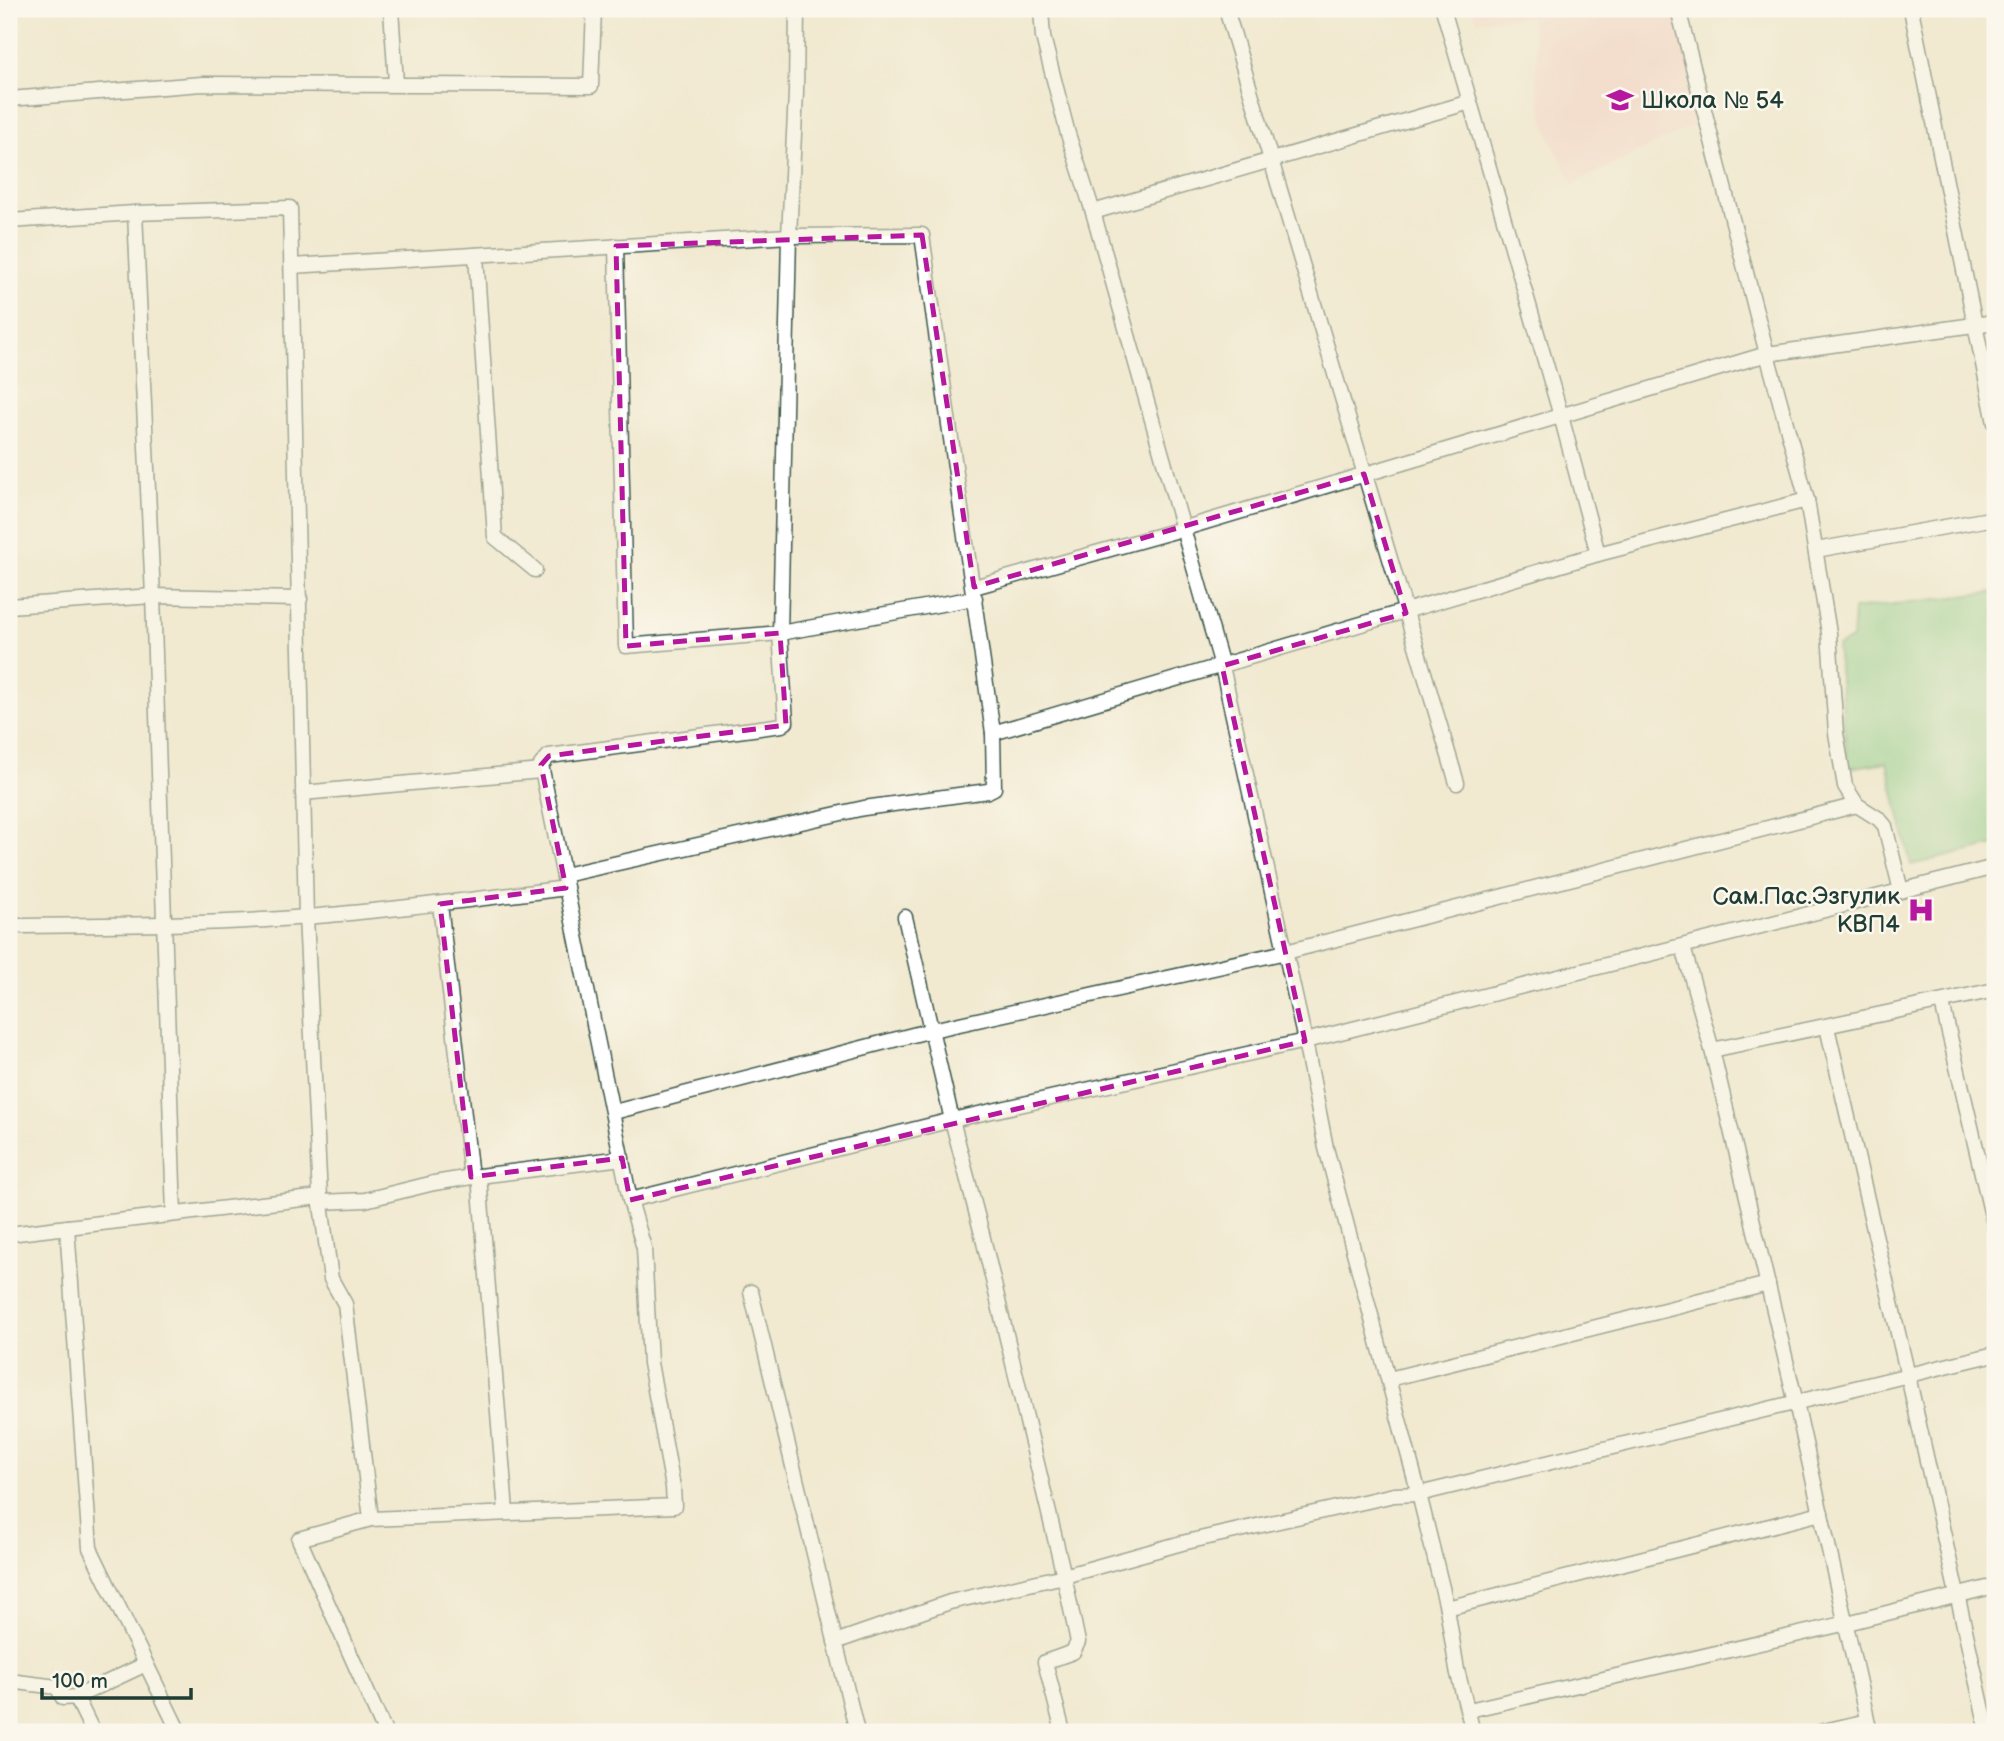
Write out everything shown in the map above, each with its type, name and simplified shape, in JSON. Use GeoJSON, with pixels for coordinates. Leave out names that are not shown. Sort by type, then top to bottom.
{"type":"FeatureCollection","features":[{"type":"Feature","properties":{"kind":"street"},"geometry":{"type":"LineString","coordinates":[[391,9],[396,83]]}},
{"type":"Feature","properties":{"kind":"street"},"geometry":{"type":"LineString","coordinates":[[9,99],[202,83],[591,86],[594,9]]}},
{"type":"Feature","properties":{"kind":"street"},"geometry":{"type":"LineString","coordinates":[[385,1732],[299,1539],[371,1519],[674,1506],[673,1487],[650,1363],[644,1248],[630,1200],[541,765],[550,756],[782,725],[786,722],[780,634],[797,9]]}},
{"type":"Feature","properties":{"kind":"street"},"geometry":{"type":"LineString","coordinates":[[1041,9],[1043,37],[1068,134],[1093,212],[1222,666],[1286,952],[1325,1148],[1419,1494],[1473,1732]]}},
{"type":"Feature","properties":{"kind":"street"},"geometry":{"type":"LineString","coordinates":[[1226,9],[1457,783]]}},
{"type":"Feature","properties":{"kind":"street"},"geometry":{"type":"LineString","coordinates":[[1443,9],[1561,416],[1598,554]]}},
{"type":"Feature","properties":{"kind":"street"},"geometry":{"type":"LineString","coordinates":[[1678,9],[1807,500],[1829,633],[1845,786],[1857,805],[1885,826],[1901,891]]}},
{"type":"Feature","properties":{"kind":"street"},"geometry":{"type":"LineString","coordinates":[[1911,9],[1995,423]]}},
{"type":"Feature","properties":{"kind":"street"},"geometry":{"type":"LineString","coordinates":[[1093,212],[1470,102]]}},
{"type":"Feature","properties":{"kind":"street"},"geometry":{"type":"LineString","coordinates":[[9,221],[135,213],[290,208],[306,917],[320,1200],[331,1279],[345,1304],[371,1519]]}},
{"type":"Feature","properties":{"kind":"street"},"geometry":{"type":"LineString","coordinates":[[135,213],[153,596],[174,1214]]}},
{"type":"Feature","properties":{"kind":"street"},"geometry":{"type":"LineString","coordinates":[[9,926],[165,924],[306,917],[440,904],[565,882],[864,808],[994,788],[996,780],[993,733],[975,592],[922,235],[789,236],[292,266]]}},
{"type":"Feature","properties":{"kind":"street"},"geometry":{"type":"LineString","coordinates":[[615,246],[626,646],[780,634],[975,592],[1767,354],[1995,322]]}},
{"type":"Feature","properties":{"kind":"street"},"geometry":{"type":"LineString","coordinates":[[476,255],[495,537],[535,570]]}},
{"type":"Feature","properties":{"kind":"street"},"geometry":{"type":"LineString","coordinates":[[993,733],[1406,613],[1598,554],[1807,500]]}},
{"type":"Feature","properties":{"kind":"street"},"geometry":{"type":"LineString","coordinates":[[1816,550],[1995,518]]}},
{"type":"Feature","properties":{"kind":"street"},"geometry":{"type":"LineString","coordinates":[[9,606],[153,596],[300,599]]}},
{"type":"Feature","properties":{"kind":"street"},"geometry":{"type":"LineString","coordinates":[[303,793],[541,771]]}},
{"type":"Feature","properties":{"kind":"street"},"geometry":{"type":"LineString","coordinates":[[614,1112],[932,1030],[1286,952],[1857,805]]}},
{"type":"Feature","properties":{"kind":"street"},"geometry":{"type":"LineString","coordinates":[[630,1200],[952,1120],[1305,1041],[1995,867]]}},
{"type":"Feature","properties":{"kind":"street"},"geometry":{"type":"LineString","coordinates":[[440,904],[475,1177],[506,1512]]}},
{"type":"Feature","properties":{"kind":"street"},"geometry":{"type":"LineString","coordinates":[[905,917],[1078,1643],[1073,1653],[1045,1662],[1063,1732]]}},
{"type":"Feature","properties":{"kind":"street"},"geometry":{"type":"LineString","coordinates":[[1683,947],[1712,1050],[1768,1284],[1869,1727],[1820,1732]]}},
{"type":"Feature","properties":{"kind":"street"},"geometry":{"type":"LineString","coordinates":[[1712,1050],[1995,990]]}},
{"type":"Feature","properties":{"kind":"street"},"geometry":{"type":"LineString","coordinates":[[1942,1003],[1995,1229]]}},
{"type":"Feature","properties":{"kind":"street"},"geometry":{"type":"LineString","coordinates":[[1827,1027],[1988,1732]]}},
{"type":"Feature","properties":{"kind":"street"},"geometry":{"type":"LineString","coordinates":[[9,1234],[320,1200],[365,1200],[410,1188],[475,1177],[622,1157]]}},
{"type":"Feature","properties":{"kind":"street"},"geometry":{"type":"LineString","coordinates":[[67,1227],[90,1548],[179,1732]]}},
{"type":"Feature","properties":{"kind":"street"},"geometry":{"type":"LineString","coordinates":[[1389,1379],[1768,1284]]}},
{"type":"Feature","properties":{"kind":"street"},"geometry":{"type":"LineString","coordinates":[[751,1292],[857,1732]]}},
{"type":"Feature","properties":{"kind":"street"},"geometry":{"type":"LineString","coordinates":[[835,1642],[950,1602],[1064,1576],[1182,1543],[1394,1495],[1419,1494],[1995,1354]]}},
{"type":"Feature","properties":{"kind":"street"},"geometry":{"type":"LineString","coordinates":[[1447,1608],[1821,1513]]}},
{"type":"Feature","properties":{"kind":"street"},"geometry":{"type":"LineString","coordinates":[[1469,1710],[1995,1586]]}},
{"type":"Feature","properties":{"kind":"street"},"geometry":{"type":"LineString","coordinates":[[9,1681],[57,1687],[63,1698],[76,1697],[146,1664]]}},
{"type":"Feature","properties":{"kind":"street"},"geometry":{"type":"LineString","coordinates":[[76,1697],[93,1732]]}},
{"type":"Feature","properties":{"kind":"highlighted area"},"geometry":{"type":"Polygon","coordinates":[[[922,235],[974,587],[1364,474],[1406,613],[1222,666],[1305,1041],[630,1200],[622,1158],[471,1177],[440,904],[566,888],[541,765],[549,756],[786,725],[780,633],[626,646],[616,246],[922,235]]]}},
{"type":"Feature","properties":{"kind":"shaded area","name":"Школа № 54"},"geometry":{"type":"Polygon","coordinates":[[[1473,9],[1678,9],[1706,119],[1573,184],[1544,121],[1536,82],[1537,55],[1530,16],[1476,21],[1473,9]]]}},
{"type":"Feature","properties":{"kind":"green space"},"geometry":{"type":"Polygon","coordinates":[[[1995,592],[1995,845],[1911,865],[1887,762],[1848,768],[1837,646],[1852,639],[1854,609],[1995,592]]]}},
{"type":"Feature","properties":{"kind":"place","name":"Школа № 54"},"geometry":{"type":"Point","coordinates":[1620,100]}},
{"type":"Feature","properties":{"kind":"place","name":"Сам.Пас.Эзгулик КВП4"},"geometry":{"type":"Point","coordinates":[1921,910]}}]}
